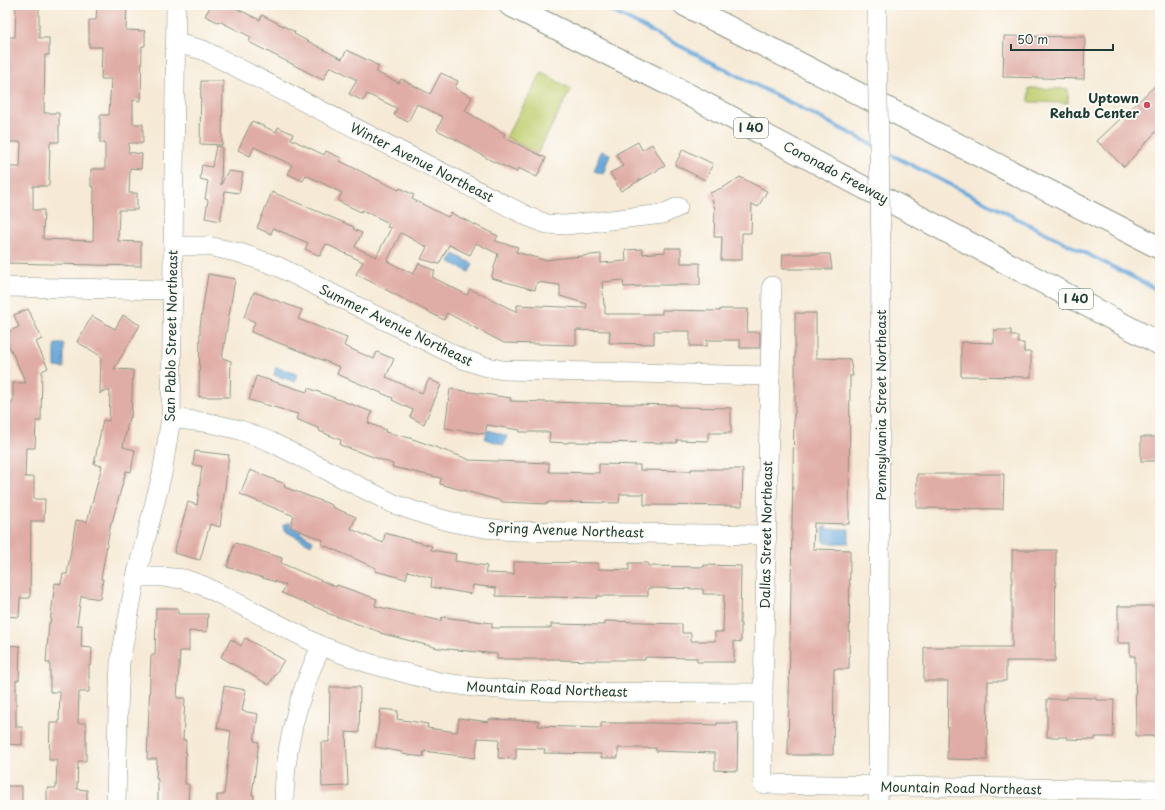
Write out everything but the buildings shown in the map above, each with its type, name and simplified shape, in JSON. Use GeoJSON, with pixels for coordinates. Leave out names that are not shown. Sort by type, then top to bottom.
{"type":"FeatureCollection","features":[{"type":"Feature","properties":{"kind":"highway","name":"Coronado Freeway"},"geometry":{"type":"LineString","coordinates":[[510,5],[668,84],[1160,344]]}},
{"type":"Feature","properties":{"kind":"highway"},"geometry":{"type":"LineString","coordinates":[[685,5],[1160,248]]}},
{"type":"Feature","properties":{"kind":"street","name":"San Pablo Street Northeast"},"geometry":{"type":"LineString","coordinates":[[116,805],[120,663],[126,624],[136,577],[162,474],[171,418],[176,5]]}},
{"type":"Feature","properties":{"kind":"street","name":"Pennsylvania Street Northeast"},"geometry":{"type":"LineString","coordinates":[[877,5],[881,245],[878,805]]}},
{"type":"Feature","properties":{"kind":"street","name":"Winter Avenue Northeast"},"geometry":{"type":"LineString","coordinates":[[176,43],[203,50],[529,217],[547,224],[566,225],[663,214],[678,207]]}},
{"type":"Feature","properties":{"kind":"street","name":"Summer Avenue Northeast"},"geometry":{"type":"LineString","coordinates":[[173,246],[208,246],[240,253],[277,266],[460,358],[503,370],[770,376]]}},
{"type":"Feature","properties":{"kind":"street","name":"Dallas Street Northeast"},"geometry":{"type":"LineString","coordinates":[[763,784],[763,693],[772,286]]}},
{"type":"Feature","properties":{"kind":"street"},"geometry":{"type":"LineString","coordinates":[[5,288],[172,290]]}},
{"type":"Feature","properties":{"kind":"street","name":"Spring Avenue Northeast"},"geometry":{"type":"LineString","coordinates":[[171,418],[240,430],[269,441],[394,504],[456,523],[512,531],[766,535]]}},
{"type":"Feature","properties":{"kind":"street","name":"Mountain Road Northeast"},"geometry":{"type":"LineString","coordinates":[[136,577],[184,579],[204,586],[321,646],[368,663],[439,682],[512,690],[569,692],[763,693]]}},
{"type":"Feature","properties":{"kind":"street"},"geometry":{"type":"LineString","coordinates":[[284,805],[287,751],[295,713],[308,673],[321,646]]}},
{"type":"Feature","properties":{"kind":"street","name":"Mountain Road Northeast"},"geometry":{"type":"LineString","coordinates":[[763,784],[1160,790]]}},
{"type":"Feature","properties":{"kind":"green space"},"geometry":{"type":"Polygon","coordinates":[[[542,72],[571,89],[537,154],[506,137],[542,72]]]}},
{"type":"Feature","properties":{"kind":"green space"},"geometry":{"type":"Polygon","coordinates":[[[1029,88],[1068,89],[1068,103],[1029,102],[1029,88]]]}},
{"type":"Feature","properties":{"kind":"water"},"geometry":{"type":"Polygon","coordinates":[[[601,151],[610,154],[603,174],[594,171],[601,151]]]}},
{"type":"Feature","properties":{"kind":"water"},"geometry":{"type":"Polygon","coordinates":[[[454,254],[473,264],[469,272],[450,262],[454,254]]]}},
{"type":"Feature","properties":{"kind":"water"},"geometry":{"type":"Polygon","coordinates":[[[55,344],[64,344],[64,368],[55,367],[55,344]]]}},
{"type":"Feature","properties":{"kind":"water"},"geometry":{"type":"Polygon","coordinates":[[[276,367],[297,374],[295,382],[274,375],[276,367]]]}},
{"type":"Feature","properties":{"kind":"water"},"geometry":{"type":"Polygon","coordinates":[[[488,430],[507,436],[504,445],[485,439],[488,430]]]}},
{"type":"Feature","properties":{"kind":"water"},"geometry":{"type":"Polygon","coordinates":[[[287,523],[301,529],[300,533],[313,540],[311,545],[285,531],[286,530],[284,530],[283,525],[287,523]]]}},
{"type":"Feature","properties":{"kind":"water"},"geometry":{"type":"Polygon","coordinates":[[[823,527],[827,527],[827,529],[849,529],[849,543],[824,543],[823,527]]]}},
{"type":"Feature","properties":{"kind":"waterway"},"geometry":{"type":"LineString","coordinates":[[600,5],[873,145]]}},
{"type":"Feature","properties":{"kind":"waterway"},"geometry":{"type":"LineString","coordinates":[[884,151],[1160,291]]}},
{"type":"Feature","properties":{"kind":"place","name":"Uptown Rehab Center"},"geometry":{"type":"Point","coordinates":[1147,105]}}]}
